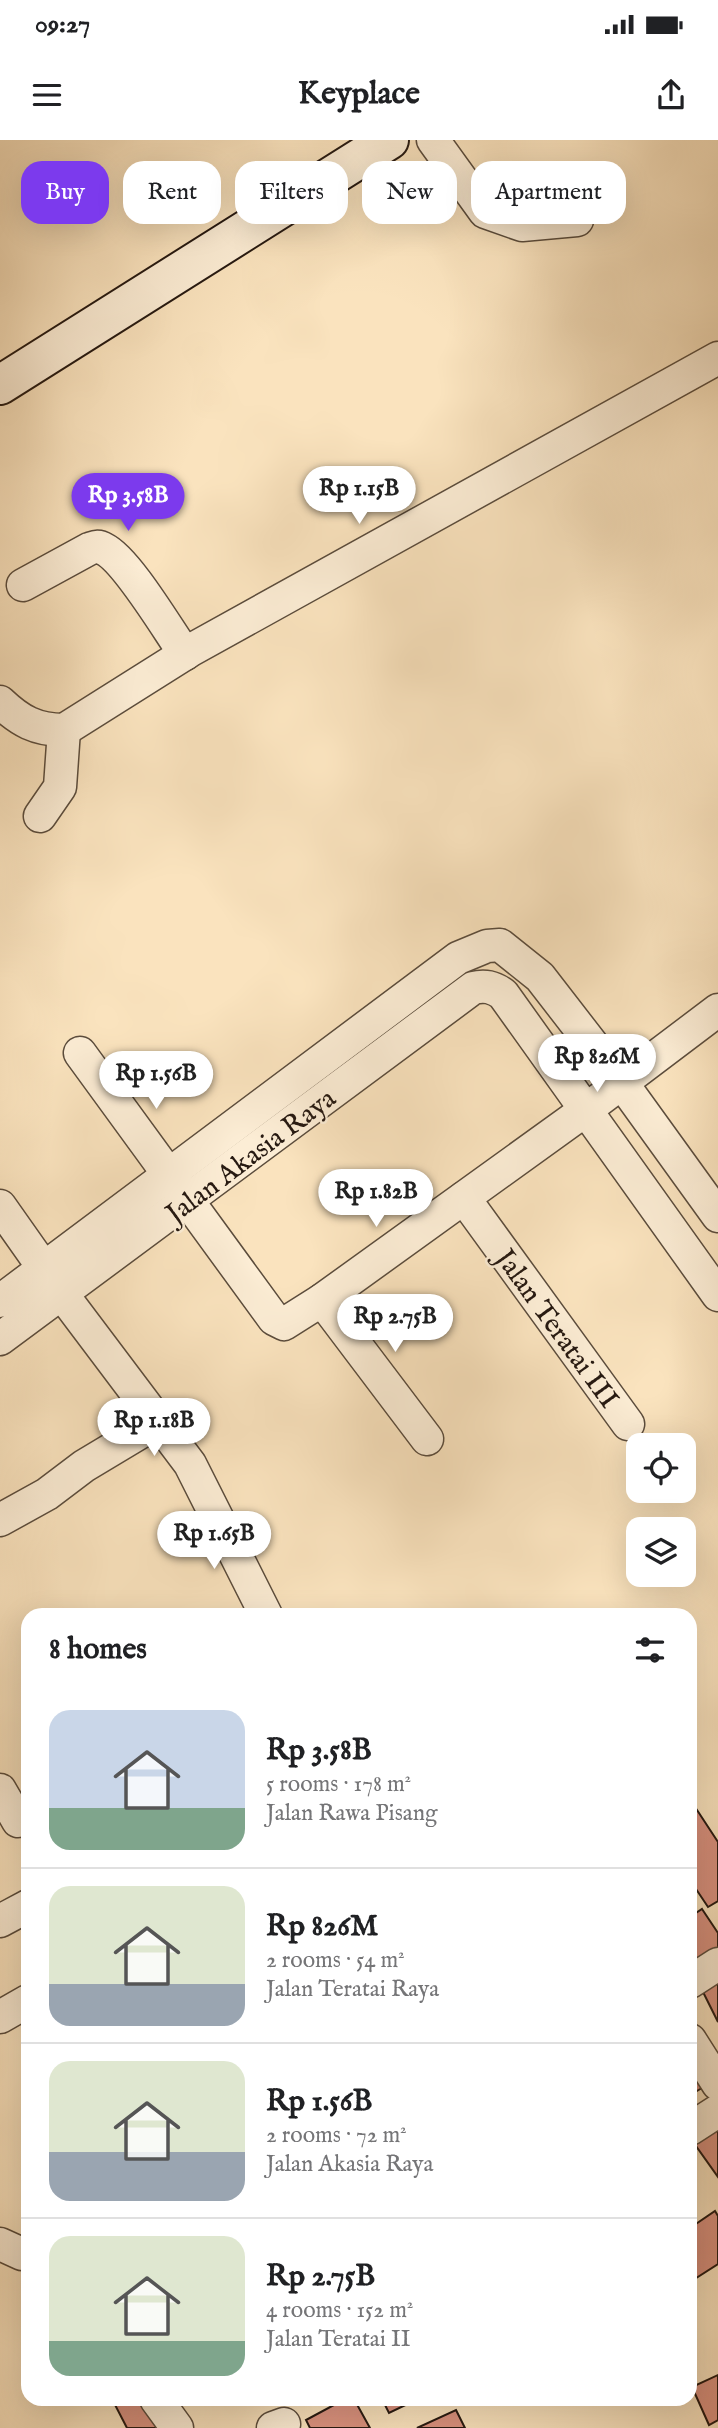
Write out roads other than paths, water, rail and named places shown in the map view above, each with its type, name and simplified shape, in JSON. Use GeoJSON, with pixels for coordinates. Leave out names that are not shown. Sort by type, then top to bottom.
{"type":"FeatureCollection","features":[{"type":"Feature","properties":{"kind":"street"},"geometry":{"type":"LineString","coordinates":[[433,140],[471,193]]}},
{"type":"Feature","properties":{"kind":"street"},"geometry":{"type":"LineString","coordinates":[[1,381],[381,142]]}},
{"type":"Feature","properties":{"kind":"street"},"geometry":{"type":"LineString","coordinates":[[0,702],[26,724],[43,730],[64,730],[185,654],[718,358]]}},
{"type":"Feature","properties":{"kind":"street"},"geometry":{"type":"LineString","coordinates":[[23,585],[98,546],[105,549],[130,576],[185,654]]}},
{"type":"Feature","properties":{"kind":"street"},"geometry":{"type":"LineString","coordinates":[[40,816],[60,787],[64,730]]}},
{"type":"Feature","properties":{"kind":"street","name":"Jalan Akasia Raya"},"geometry":{"type":"LineString","coordinates":[[0,1339],[53,1282],[170,1174],[458,958],[487,946],[500,945],[540,977],[622,1083]]}},
{"type":"Feature","properties":{"kind":"street","name":"Jalan Akasia Raya"},"geometry":{"type":"LineString","coordinates":[[0,1301],[53,1282],[190,1200],[473,988],[493,987],[503,994],[587,1109]]}},
{"type":"Feature","properties":{"kind":"street"},"geometry":{"type":"LineString","coordinates":[[80,1053],[190,1200],[274,1319],[284,1324],[322,1300],[464,1198],[718,1010]]}},
{"type":"Feature","properties":{"kind":"street"},"geometry":{"type":"LineString","coordinates":[[622,1083],[718,1216]]}},
{"type":"Feature","properties":{"kind":"street"},"geometry":{"type":"LineString","coordinates":[[587,1109],[718,1295]]}},
{"type":"Feature","properties":{"kind":"street","name":"Jalan Teratai III"},"geometry":{"type":"LineString","coordinates":[[464,1198],[628,1424]]}},
{"type":"Feature","properties":{"kind":"street"},"geometry":{"type":"LineString","coordinates":[[0,1206],[53,1282],[190,1464],[263,1608]]}},
{"type":"Feature","properties":{"kind":"street"},"geometry":{"type":"LineString","coordinates":[[322,1300],[427,1439]]}},
{"type":"Feature","properties":{"kind":"street"},"geometry":{"type":"LineString","coordinates":[[0,1520],[47,1494],[84,1466],[159,1422]]}},
{"type":"Feature","properties":{"kind":"street"},"geometry":{"type":"LineString","coordinates":[[0,1790],[18,1821]]}},
{"type":"Feature","properties":{"kind":"street"},"geometry":{"type":"LineString","coordinates":[[0,1921],[21,1910]]}},
{"type":"Feature","properties":{"kind":"street"},"geometry":{"type":"LineString","coordinates":[[697,1978],[718,1964]]}},
{"type":"Feature","properties":{"kind":"street"},"geometry":{"type":"LineString","coordinates":[[0,2017],[21,2005]]}},
{"type":"Feature","properties":{"kind":"street"},"geometry":{"type":"LineString","coordinates":[[697,2051],[718,2084]]}},
{"type":"Feature","properties":{"kind":"street"},"geometry":{"type":"LineString","coordinates":[[697,2124],[718,2111]]}},
{"type":"Feature","properties":{"kind":"street"},"geometry":{"type":"LineString","coordinates":[[0,2244],[21,2254]]}},
{"type":"Feature","properties":{"kind":"street"},"geometry":{"type":"LineString","coordinates":[[161,2406],[177,2428]]}}]}
